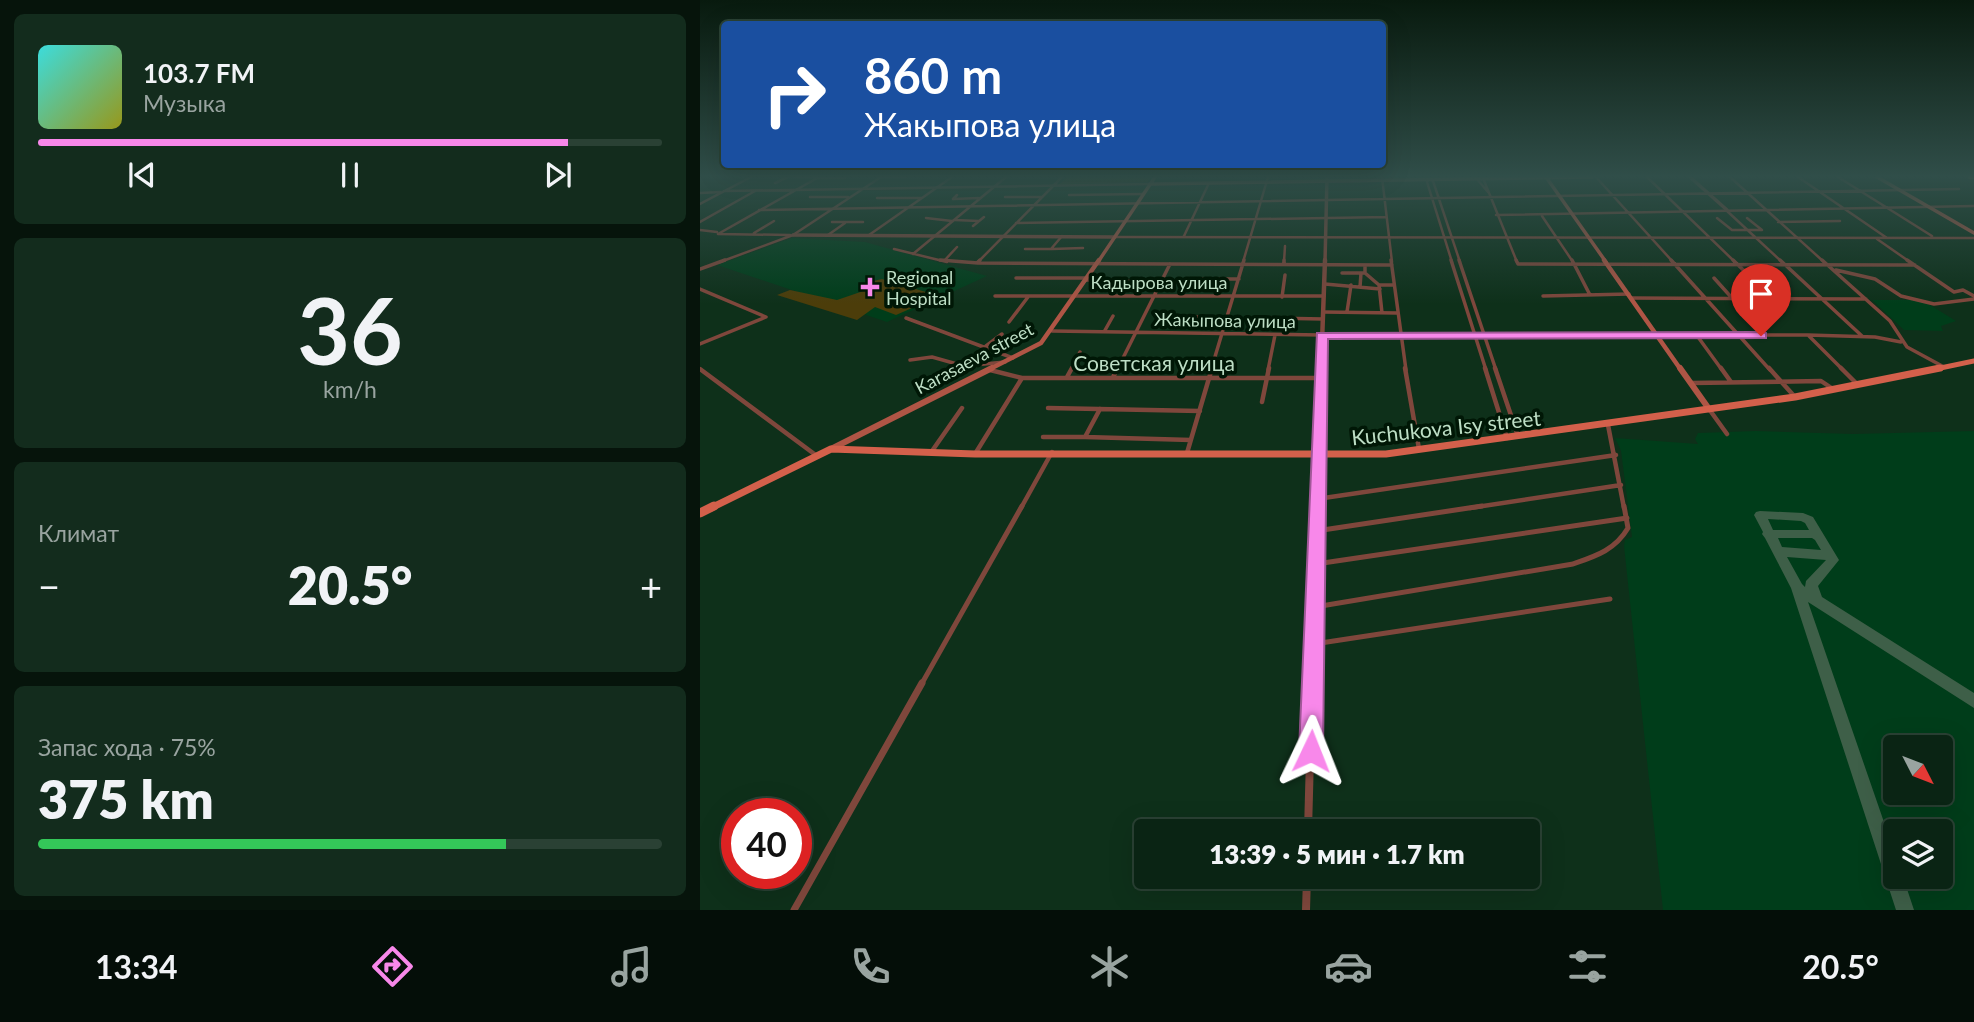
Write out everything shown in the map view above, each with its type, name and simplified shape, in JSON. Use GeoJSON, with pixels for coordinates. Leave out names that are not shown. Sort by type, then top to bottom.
{"type":"FeatureCollection","features":[{"type":"Feature","properties":{"kind":"main road"},"geometry":{"type":"LineString","coordinates":[[1577,219],[1709,409]]}},
{"type":"Feature","properties":{"kind":"main road"},"geometry":{"type":"LineString","coordinates":[[1950,219],[1974,235]]}},
{"type":"Feature","properties":{"kind":"main road","name":"Karasaeva street"},"geometry":{"type":"LineString","coordinates":[[700,513],[1041,343],[1052,331],[1084,279],[1126,221]]}},
{"type":"Feature","properties":{"kind":"main road","name":"Kuchukova Isy street"},"geometry":{"type":"LineString","coordinates":[[831,449],[975,454],[1386,454],[1795,397],[1974,361]]}},
{"type":"Feature","properties":{"kind":"street"},"geometry":{"type":"LineString","coordinates":[[718,233],[742,219]]}},
{"type":"Feature","properties":{"kind":"street"},"geometry":{"type":"LineString","coordinates":[[700,270],[793,235],[815,219]]}},
{"type":"Feature","properties":{"kind":"street"},"geometry":{"type":"LineString","coordinates":[[869,235],[891,219]]}},
{"type":"Feature","properties":{"kind":"street"},"geometry":{"type":"LineString","coordinates":[[931,219],[979,221]]}},
{"type":"Feature","properties":{"kind":"street"},"geometry":{"type":"LineString","coordinates":[[978,263],[1020,219]]}},
{"type":"Feature","properties":{"kind":"street"},"geometry":{"type":"LineString","coordinates":[[1016,223],[1226,219]]}},
{"type":"Feature","properties":{"kind":"street"},"geometry":{"type":"LineString","coordinates":[[1187,453],[1256,219]]}},
{"type":"Feature","properties":{"kind":"street"},"geometry":{"type":"LineString","coordinates":[[1308,819],[1326,219]]}},
{"type":"Feature","properties":{"kind":"street"},"geometry":{"type":"LineString","coordinates":[[1386,219],[1400,335],[1419,449]]}},
{"type":"Feature","properties":{"kind":"street"},"geometry":{"type":"LineString","coordinates":[[1439,219],[1507,439]]}},
{"type":"Feature","properties":{"kind":"street"},"geometry":{"type":"LineString","coordinates":[[1446,219],[1518,437]]}},
{"type":"Feature","properties":{"kind":"street"},"geometry":{"type":"LineString","coordinates":[[1498,219],[1518,264],[1831,268],[1915,265]]}},
{"type":"Feature","properties":{"kind":"street"},"geometry":{"type":"LineString","coordinates":[[1544,219],[1575,265],[1590,295]]}},
{"type":"Feature","properties":{"kind":"street"},"geometry":{"type":"LineString","coordinates":[[1635,219],[1795,397]]}},
{"type":"Feature","properties":{"kind":"street"},"geometry":{"type":"LineString","coordinates":[[1689,219],[1772,299]]}},
{"type":"Feature","properties":{"kind":"street"},"geometry":{"type":"LineString","coordinates":[[1719,219],[1731,230],[1762,230],[1749,219]]}},
{"type":"Feature","properties":{"kind":"street"},"geometry":{"type":"LineString","coordinates":[[1737,219],[1862,337]]}},
{"type":"Feature","properties":{"kind":"street"},"geometry":{"type":"LineString","coordinates":[[1775,219],[1890,321],[1901,342],[1944,367]]}},
{"type":"Feature","properties":{"kind":"street"},"geometry":{"type":"LineString","coordinates":[[1860,219],[1887,238]]}},
{"type":"Feature","properties":{"kind":"street"},"geometry":{"type":"LineString","coordinates":[[1905,219],[1934,238]]}},
{"type":"Feature","properties":{"kind":"street"},"geometry":{"type":"LineString","coordinates":[[1184,236],[1191,220]]}},
{"type":"Feature","properties":{"kind":"street"},"geometry":{"type":"LineString","coordinates":[[751,234],[774,221]]}},
{"type":"Feature","properties":{"kind":"street"},"geometry":{"type":"LineString","coordinates":[[913,254],[953,221]]}},
{"type":"Feature","properties":{"kind":"street"},"geometry":{"type":"LineString","coordinates":[[973,226],[979,221]]}},
{"type":"Feature","properties":{"kind":"street"},"geometry":{"type":"LineString","coordinates":[[832,222],[863,222]]}},
{"type":"Feature","properties":{"kind":"street"},"geometry":{"type":"LineString","coordinates":[[828,235],[846,222]]}},
{"type":"Feature","properties":{"kind":"street"},"geometry":{"type":"LineString","coordinates":[[1778,222],[1840,222]]}},
{"type":"Feature","properties":{"kind":"street"},"geometry":{"type":"LineString","coordinates":[[700,233],[1708,239],[1934,238],[1974,235]]}},
{"type":"Feature","properties":{"kind":"street"},"geometry":{"type":"LineString","coordinates":[[1051,248],[1062,236]]}},
{"type":"Feature","properties":{"kind":"street"},"geometry":{"type":"LineString","coordinates":[[1876,238],[1954,292],[1963,290],[1974,297]]}},
{"type":"Feature","properties":{"kind":"street"},"geometry":{"type":"LineString","coordinates":[[1284,264],[1285,246]]}},
{"type":"Feature","properties":{"kind":"street"},"geometry":{"type":"LineString","coordinates":[[944,261],[957,247]]}},
{"type":"Feature","properties":{"kind":"street"},"geometry":{"type":"LineString","coordinates":[[894,248],[944,261],[978,263],[1391,265]]}},
{"type":"Feature","properties":{"kind":"street"},"geometry":{"type":"LineString","coordinates":[[1025,248],[1083,248]]}},
{"type":"Feature","properties":{"kind":"street"},"geometry":{"type":"LineString","coordinates":[[1113,377],[1170,264]]}},
{"type":"Feature","properties":{"kind":"street"},"geometry":{"type":"LineString","coordinates":[[1360,287],[1365,265]]}},
{"type":"Feature","properties":{"kind":"street"},"geometry":{"type":"LineString","coordinates":[[1831,268],[1875,279],[1901,296],[1932,303],[1974,297]]}},
{"type":"Feature","properties":{"kind":"street"},"geometry":{"type":"LineString","coordinates":[[1342,273],[1363,273],[1379,287],[1382,313]]}},
{"type":"Feature","properties":{"kind":"street"},"geometry":{"type":"LineString","coordinates":[[1282,297],[1285,275]]}},
{"type":"Feature","properties":{"kind":"street"},"geometry":{"type":"LineString","coordinates":[[1016,278],[1137,281]]}},
{"type":"Feature","properties":{"kind":"street"},"geometry":{"type":"LineString","coordinates":[[1714,278],[1733,299]]}},
{"type":"Feature","properties":{"kind":"street"},"geometry":{"type":"LineString","coordinates":[[1191,279],[1239,279]]}},
{"type":"Feature","properties":{"kind":"street"},"geometry":{"type":"LineString","coordinates":[[1325,284],[1360,287],[1394,285]]}},
{"type":"Feature","properties":{"kind":"street"},"geometry":{"type":"LineString","coordinates":[[1346,313],[1350,285]]}},
{"type":"Feature","properties":{"kind":"street"},"geometry":{"type":"LineString","coordinates":[[700,289],[766,317],[700,344]]}},
{"type":"Feature","properties":{"kind":"street","name":"Кадырова улица"},"geometry":{"type":"LineString","coordinates":[[995,296],[1324,296]]}},
{"type":"Feature","properties":{"kind":"street"},"geometry":{"type":"LineString","coordinates":[[1009,322],[1028,296]]}},
{"type":"Feature","properties":{"kind":"street"},"geometry":{"type":"LineString","coordinates":[[1543,296],[1866,299]]}},
{"type":"Feature","properties":{"kind":"street"},"geometry":{"type":"LineString","coordinates":[[1266,318],[1398,313]]}},
{"type":"Feature","properties":{"kind":"street"},"geometry":{"type":"LineString","coordinates":[[1104,332],[1113,316]]}},
{"type":"Feature","properties":{"kind":"street"},"geometry":{"type":"LineString","coordinates":[[1192,317],[1227,317]]}},
{"type":"Feature","properties":{"kind":"street"},"geometry":{"type":"LineString","coordinates":[[906,318],[1013,358]]}},
{"type":"Feature","properties":{"kind":"street","name":"Жакыпова улица"},"geometry":{"type":"LineString","coordinates":[[1052,331],[1275,335],[1808,335],[1885,337],[1901,342]]}},
{"type":"Feature","properties":{"kind":"street"},"geometry":{"type":"LineString","coordinates":[[986,346],[1002,334]]}},
{"type":"Feature","properties":{"kind":"street"},"geometry":{"type":"LineString","coordinates":[[1262,402],[1275,335]]}},
{"type":"Feature","properties":{"kind":"street"},"geometry":{"type":"LineString","coordinates":[[1808,335],[1858,385]]}},
{"type":"Feature","properties":{"kind":"street"},"geometry":{"type":"LineString","coordinates":[[1698,336],[1731,382]]}},
{"type":"Feature","properties":{"kind":"street"},"geometry":{"type":"LineString","coordinates":[[1067,377],[1080,352]]}},
{"type":"Feature","properties":{"kind":"street"},"geometry":{"type":"LineString","coordinates":[[910,360],[932,357],[964,366],[1006,362]]}},
{"type":"Feature","properties":{"kind":"street"},"geometry":{"type":"LineString","coordinates":[[700,369],[817,456]]}},
{"type":"Feature","properties":{"kind":"street","name":"Советская улица"},"geometry":{"type":"LineString","coordinates":[[990,370],[1022,379],[1320,378]]}},
{"type":"Feature","properties":{"kind":"street"},"geometry":{"type":"LineString","coordinates":[[975,454],[1022,379]]}},
{"type":"Feature","properties":{"kind":"street"},"geometry":{"type":"LineString","coordinates":[[1692,383],[1821,381],[1833,390]]}},
{"type":"Feature","properties":{"kind":"street"},"geometry":{"type":"LineString","coordinates":[[931,452],[962,408]]}},
{"type":"Feature","properties":{"kind":"street"},"geometry":{"type":"LineString","coordinates":[[1048,408],[1200,411]]}},
{"type":"Feature","properties":{"kind":"street"},"geometry":{"type":"LineString","coordinates":[[1086,437],[1100,409]]}},
{"type":"Feature","properties":{"kind":"street"},"geometry":{"type":"LineString","coordinates":[[1709,409],[1727,434]]}},
{"type":"Feature","properties":{"kind":"street"},"geometry":{"type":"LineString","coordinates":[[1315,607],[1573,564],[1612,549],[1622,540],[1628,527],[1608,425]]}},
{"type":"Feature","properties":{"kind":"street"},"geometry":{"type":"LineString","coordinates":[[1043,437],[1191,440]]}},
{"type":"Feature","properties":{"kind":"street"},"geometry":{"type":"LineString","coordinates":[[794,910],[1053,452]]}},
{"type":"Feature","properties":{"kind":"street"},"geometry":{"type":"LineString","coordinates":[[1317,499],[1616,455]]}},
{"type":"Feature","properties":{"kind":"street"},"geometry":{"type":"LineString","coordinates":[[1316,531],[1621,485]]}},
{"type":"Feature","properties":{"kind":"street"},"geometry":{"type":"LineString","coordinates":[[1316,565],[1627,518]]}},
{"type":"Feature","properties":{"kind":"street"},"geometry":{"type":"LineString","coordinates":[[1314,645],[1610,599]]}},
{"type":"Feature","properties":{"kind":"street"},"geometry":{"type":"LineString","coordinates":[[1306,910],[1307,889]]}},
{"type":"Feature","properties":{"kind":"shaded area","name":"Regional Hospital"},"geometry":{"type":"Polygon","coordinates":[[[792,238],[865,242],[987,276],[887,322],[717,265],[792,238]]]}},
{"type":"Feature","properties":{"kind":"shaded area"},"geometry":{"type":"Polygon","coordinates":[[[882,279],[936,295],[914,300],[918,304],[894,303],[912,308],[896,315],[875,307],[857,320],[777,295],[790,290],[837,300],[878,286],[865,283],[882,279]]]}},
{"type":"Feature","properties":{"kind":"shaded area"},"geometry":{"type":"Polygon","coordinates":[[[1872,300],[1922,300],[1956,321],[1941,326],[1943,331],[1904,330],[1872,300]]]}},
{"type":"Feature","properties":{"kind":"shaded area"},"geometry":{"type":"Polygon","coordinates":[[[1756,431],[1853,434],[1974,431],[1974,910],[1663,910],[1624,546],[1625,540],[1632,537],[1621,451],[1615,438],[1698,444],[1695,439],[1698,433],[1756,431]]]}},
{"type":"Feature","properties":{"kind":"taxiway"},"geometry":{"type":"LineString","coordinates":[[1770,534],[1760,515],[1803,517],[1809,520],[1831,556]]}},
{"type":"Feature","properties":{"kind":"taxiway"},"geometry":{"type":"LineString","coordinates":[[1770,534],[1814,534],[1819,537]]}},
{"type":"Feature","properties":{"kind":"taxiway"},"geometry":{"type":"LineString","coordinates":[[1770,534],[1778,551]]}},
{"type":"Feature","properties":{"kind":"taxiway"},"geometry":{"type":"LineString","coordinates":[[1778,551],[1831,556]]}},
{"type":"Feature","properties":{"kind":"taxiway"},"geometry":{"type":"LineString","coordinates":[[1778,551],[1797,588]]}},
{"type":"Feature","properties":{"kind":"taxiway"},"geometry":{"type":"LineString","coordinates":[[1816,599],[1811,585],[1833,560],[1831,556]]}},
{"type":"Feature","properties":{"kind":"taxiway"},"geometry":{"type":"LineString","coordinates":[[1797,588],[1974,701]]}},
{"type":"Feature","properties":{"kind":"taxiway"},"geometry":{"type":"LineString","coordinates":[[1797,588],[1905,910]]}},
{"type":"Feature","properties":{"kind":"place","name":"Regional Hospital"},"geometry":{"type":"Point","coordinates":[870,287]}},
{"type":"Feature","properties":{"kind":"route"},"geometry":{"type":"LineString","coordinates":[[1311,751],[1322,335],[1761,336]]}}]}
